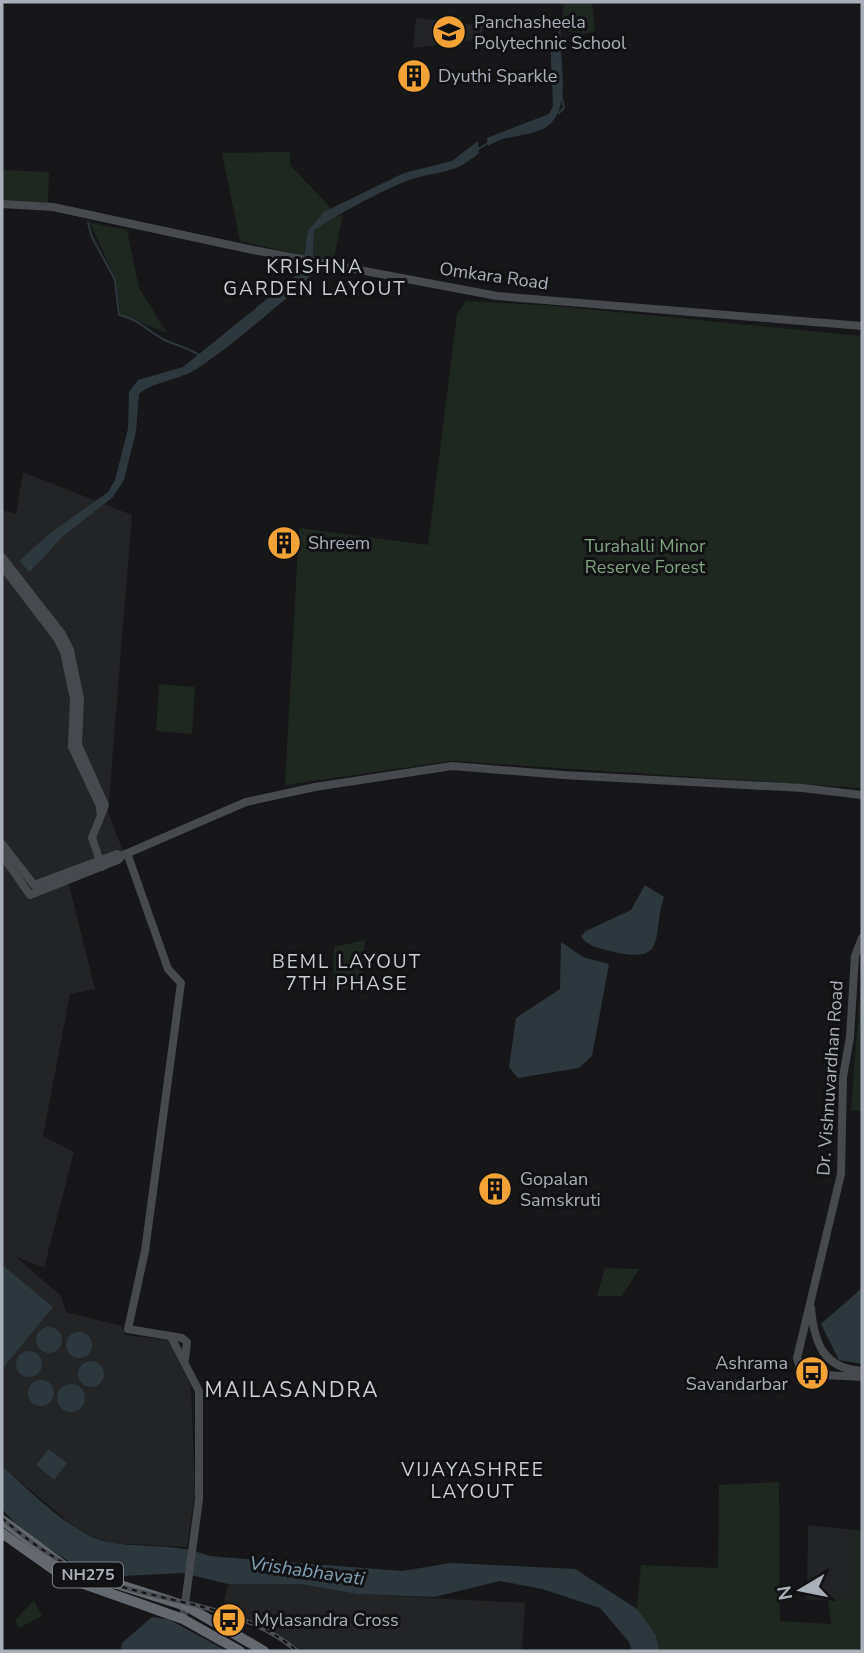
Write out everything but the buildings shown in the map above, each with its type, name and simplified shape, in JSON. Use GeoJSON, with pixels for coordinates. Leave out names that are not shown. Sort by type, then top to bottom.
{"type":"FeatureCollection","features":[{"type":"Feature","properties":{"kind":"highway","name":"NH275"},"geometry":{"type":"LineString","coordinates":[[2,1520],[67,1568],[186,1606],[264,1651]]}},
{"type":"Feature","properties":{"kind":"highway","name":"NH275"},"geometry":{"type":"LineString","coordinates":[[2,1533],[64,1577],[183,1619],[240,1651]]}},
{"type":"Feature","properties":{"kind":"street","name":"Omkara Road"},"geometry":{"type":"LineString","coordinates":[[2,204],[53,206],[303,259],[497,296],[862,326]]}},
{"type":"Feature","properties":{"kind":"street"},"geometry":{"type":"LineString","coordinates":[[3,561],[64,652],[74,699],[72,747],[100,806],[99,822],[92,838],[100,864]]}},
{"type":"Feature","properties":{"kind":"street"},"geometry":{"type":"LineString","coordinates":[[2,855],[30,895],[246,802],[316,787],[440,767],[802,788],[862,795]]}},
{"type":"Feature","properties":{"kind":"street"},"geometry":{"type":"LineString","coordinates":[[2,844],[34,886],[100,864]]}},
{"type":"Feature","properties":{"kind":"street"},"geometry":{"type":"LineString","coordinates":[[124,854],[168,969],[181,983],[145,1251],[128,1328],[131,1331],[181,1338],[187,1342],[185,1359]]}},
{"type":"Feature","properties":{"kind":"street","name":"Dr. Vishnuvardhan Road"},"geometry":{"type":"LineString","coordinates":[[862,939],[855,956],[850,1037],[843,1077],[841,1174],[797,1358],[802,1371],[826,1377],[862,1377]]}},
{"type":"Feature","properties":{"kind":"street","name":"Dr. Vishnuvardhan Road"},"geometry":{"type":"LineString","coordinates":[[810,1301],[815,1332],[830,1360],[841,1369],[862,1371]]}},
{"type":"Feature","properties":{"kind":"street"},"geometry":{"type":"LineString","coordinates":[[171,1337],[185,1359],[199,1391],[200,1483],[183,1619]]}},
{"type":"Feature","properties":{"kind":"shaded area","name":"Panchasheela Polytechnic School"},"geometry":{"type":"Polygon","coordinates":[[[416,18],[483,26],[482,39],[413,48],[416,18]]]}},
{"type":"Feature","properties":{"kind":"shaded area"},"geometry":{"type":"Polygon","coordinates":[[[23,472],[132,515],[108,812],[126,859],[69,884],[95,989],[70,994],[43,1136],[74,1152],[44,1268],[15,1256],[61,1296],[66,1312],[121,1326],[125,1335],[168,1340],[191,1386],[195,1492],[187,1547],[110,1543],[78,1530],[2,1466],[2,510],[16,514],[23,472]]]}},
{"type":"Feature","properties":{"kind":"shaded area"},"geometry":{"type":"Polygon","coordinates":[[[808,1525],[855,1530],[857,1599],[807,1600],[808,1525]]]}},
{"type":"Feature","properties":{"kind":"shaded area"},"geometry":{"type":"Polygon","coordinates":[[[228,1584],[300,1584],[357,1594],[525,1603],[522,1651],[293,1651],[270,1632],[221,1616],[228,1584]]]}},
{"type":"Feature","properties":{"kind":"green space"},"geometry":{"type":"Polygon","coordinates":[[[564,2],[592,2],[595,31],[585,34],[561,30],[564,2]]]}},
{"type":"Feature","properties":{"kind":"green space"},"geometry":{"type":"Polygon","coordinates":[[[290,152],[290,165],[332,209],[315,223],[304,256],[240,241],[222,153],[290,152]]]}},
{"type":"Feature","properties":{"kind":"green space"},"geometry":{"type":"Polygon","coordinates":[[[2,170],[49,172],[48,203],[2,201],[2,170]]]}},
{"type":"Feature","properties":{"kind":"green space"},"geometry":{"type":"Polygon","coordinates":[[[343,214],[333,263],[313,258],[314,231],[324,221],[343,214]]]}},
{"type":"Feature","properties":{"kind":"green space"},"geometry":{"type":"Polygon","coordinates":[[[90,223],[127,230],[139,288],[167,333],[120,314],[116,280],[90,223]]]}},
{"type":"Feature","properties":{"kind":"green space","name":"Turahalli Minor Reserve Forest"},"geometry":{"type":"Polygon","coordinates":[[[466,301],[556,306],[862,336],[862,788],[452,761],[285,785],[299,528],[428,545],[457,314],[466,301]]]}},
{"type":"Feature","properties":{"kind":"green space"},"geometry":{"type":"Polygon","coordinates":[[[159,684],[195,687],[192,734],[156,731],[159,684]]]}},
{"type":"Feature","properties":{"kind":"green space"},"geometry":{"type":"Polygon","coordinates":[[[365,940],[362,988],[333,988],[334,947],[365,940]]]}},
{"type":"Feature","properties":{"kind":"green space"},"geometry":{"type":"Polygon","coordinates":[[[862,971],[862,1111],[851,1110],[862,971]]]}},
{"type":"Feature","properties":{"kind":"green space"},"geometry":{"type":"Polygon","coordinates":[[[605,1268],[639,1269],[622,1296],[597,1296],[605,1268]]]}},
{"type":"Feature","properties":{"kind":"green space"},"geometry":{"type":"Polygon","coordinates":[[[779,1482],[780,1621],[831,1624],[828,1599],[856,1599],[855,1530],[862,1532],[862,1651],[659,1651],[656,1635],[637,1609],[641,1565],[718,1568],[719,1485],[779,1482]]]}},
{"type":"Feature","properties":{"kind":"green space"},"geometry":{"type":"Polygon","coordinates":[[[34,1600],[42,1616],[19,1628],[15,1620],[34,1600]]]}},
{"type":"Feature","properties":{"kind":"water"},"geometry":{"type":"Polygon","coordinates":[[[560,37],[563,78],[556,117],[535,132],[505,138],[488,146],[487,138],[549,114],[553,106],[550,38],[560,37]]]}},
{"type":"Feature","properties":{"kind":"water"},"geometry":{"type":"Polygon","coordinates":[[[478,141],[479,153],[461,166],[401,183],[320,226],[314,231],[313,258],[304,256],[308,231],[324,212],[404,173],[452,161],[478,141]]]}},
{"type":"Feature","properties":{"kind":"water"},"geometry":{"type":"Polygon","coordinates":[[[304,269],[314,270],[305,283],[226,348],[191,372],[139,394],[136,431],[124,480],[113,497],[62,537],[30,572],[19,561],[48,535],[108,492],[115,480],[128,429],[129,392],[138,380],[183,367],[304,269]]]}},
{"type":"Feature","properties":{"kind":"water"},"geometry":{"type":"Polygon","coordinates":[[[645,885],[664,897],[655,944],[650,951],[629,955],[610,951],[590,944],[581,936],[586,931],[631,910],[645,885]]]}},
{"type":"Feature","properties":{"kind":"water"},"geometry":{"type":"Polygon","coordinates":[[[561,942],[583,957],[609,964],[592,1056],[579,1068],[518,1078],[509,1067],[516,1018],[560,989],[561,942]]]}},
{"type":"Feature","properties":{"kind":"water"},"geometry":{"type":"Polygon","coordinates":[[[2,1265],[53,1307],[2,1369],[2,1265]]]}},
{"type":"Feature","properties":{"kind":"water"},"geometry":{"type":"Polygon","coordinates":[[[862,1288],[862,1364],[839,1360],[821,1324],[862,1288]]]}},
{"type":"Feature","properties":{"kind":"water"},"geometry":{"type":"Polygon","coordinates":[[[49,1327],[58,1331],[62,1340],[58,1349],[49,1353],[40,1349],[36,1340],[40,1331],[49,1327]]]}},
{"type":"Feature","properties":{"kind":"water"},"geometry":{"type":"Polygon","coordinates":[[[79,1332],[88,1336],[92,1345],[88,1354],[79,1358],[70,1354],[66,1345],[70,1336],[79,1332]]]}},
{"type":"Feature","properties":{"kind":"water"},"geometry":{"type":"Polygon","coordinates":[[[29,1351],[38,1355],[42,1364],[38,1373],[29,1377],[20,1373],[16,1364],[20,1355],[29,1351]]]}},
{"type":"Feature","properties":{"kind":"water"},"geometry":{"type":"Polygon","coordinates":[[[91,1361],[100,1365],[104,1374],[100,1383],[91,1387],[82,1383],[78,1374],[82,1365],[91,1361]]]}},
{"type":"Feature","properties":{"kind":"water"},"geometry":{"type":"Polygon","coordinates":[[[41,1380],[50,1384],[54,1393],[50,1402],[41,1406],[32,1402],[28,1393],[32,1384],[41,1380]]]}},
{"type":"Feature","properties":{"kind":"water"},"geometry":{"type":"Polygon","coordinates":[[[71,1384],[81,1388],[85,1398],[81,1408],[71,1412],[61,1408],[57,1398],[61,1388],[71,1384]]]}},
{"type":"Feature","properties":{"kind":"water"},"geometry":{"type":"Polygon","coordinates":[[[49,1449],[67,1463],[54,1480],[36,1465],[49,1449]]]}},
{"type":"Feature","properties":{"kind":"water","name":"Vrishabhavati"},"geometry":{"type":"Polygon","coordinates":[[[2,1466],[68,1523],[98,1539],[113,1543],[173,1547],[209,1556],[402,1571],[451,1563],[575,1569],[637,1609],[656,1635],[659,1651],[632,1651],[629,1642],[600,1608],[542,1589],[500,1581],[434,1597],[357,1594],[300,1584],[228,1584],[182,1573],[103,1577],[76,1566],[23,1532],[2,1509],[2,1466]]]}},
{"type":"Feature","properties":{"kind":"water"},"geometry":{"type":"Polygon","coordinates":[[[152,1617],[168,1619],[227,1651],[120,1651],[123,1642],[152,1617]]]}},
{"type":"Feature","properties":{"kind":"waterway"},"geometry":{"type":"LineString","coordinates":[[559,39],[560,27]]}},
{"type":"Feature","properties":{"kind":"waterway"},"geometry":{"type":"LineString","coordinates":[[559,113],[564,108],[561,94]]}},
{"type":"Feature","properties":{"kind":"waterway"},"geometry":{"type":"LineString","coordinates":[[478,149],[488,143]]}},
{"type":"Feature","properties":{"kind":"waterway"},"geometry":{"type":"LineString","coordinates":[[88,223],[92,237],[115,280],[119,315],[201,356]]}},
{"type":"Feature","properties":{"kind":"railway"},"geometry":{"type":"LineString","coordinates":[[2,1518],[38,1547],[78,1570],[107,1582],[231,1615],[254,1624],[297,1651]]}},
{"type":"Feature","properties":{"kind":"place","name":"Panchasheela Polytechnic School"},"geometry":{"type":"Point","coordinates":[449,32]}},
{"type":"Feature","properties":{"kind":"place","name":"Dyuthi Sparkle"},"geometry":{"type":"Point","coordinates":[414,76]}},
{"type":"Feature","properties":{"kind":"place","name":"Shreem"},"geometry":{"type":"Point","coordinates":[284,543]}},
{"type":"Feature","properties":{"kind":"place","name":"Gopalan Samskruti"},"geometry":{"type":"Point","coordinates":[495,1189]}},
{"type":"Feature","properties":{"kind":"place","name":"Ashrama Savandarbar"},"geometry":{"type":"Point","coordinates":[812,1373]}},
{"type":"Feature","properties":{"kind":"place","name":"Mylasandra Cross"},"geometry":{"type":"Point","coordinates":[229,1620]}},
{"type":"Feature","properties":{"kind":"district","name":"KRISHNA GARDEN LAYOUT"},"geometry":{"type":"Point","coordinates":[315,278]}},
{"type":"Feature","properties":{"kind":"district","name":"BEML LAYOUT 7TH PHASE"},"geometry":{"type":"Point","coordinates":[347,973]}},
{"type":"Feature","properties":{"kind":"district","name":"MAILASANDRA"},"geometry":{"type":"Point","coordinates":[292,1390]}},
{"type":"Feature","properties":{"kind":"district","name":"VIJAYASHREE LAYOUT"},"geometry":{"type":"Point","coordinates":[473,1481]}}]}
